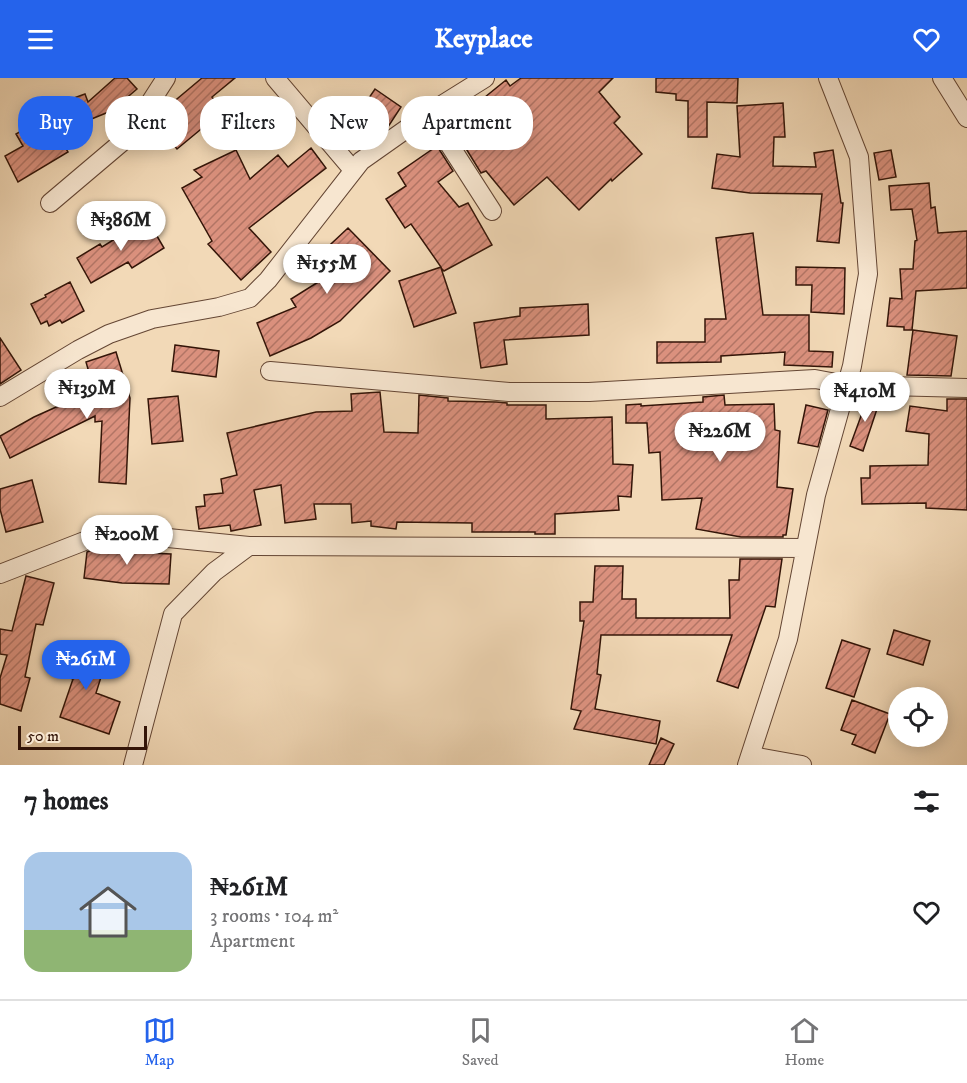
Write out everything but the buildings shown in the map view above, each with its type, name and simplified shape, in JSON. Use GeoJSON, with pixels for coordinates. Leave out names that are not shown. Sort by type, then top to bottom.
{"type":"FeatureCollection","features":[{"type":"Feature","properties":{"kind":"street"},"geometry":{"type":"LineString","coordinates":[[50,203],[128,137],[166,78]]}},
{"type":"Feature","properties":{"kind":"street"},"geometry":{"type":"LineString","coordinates":[[275,78],[353,170]]}},
{"type":"Feature","properties":{"kind":"street"},"geometry":{"type":"LineString","coordinates":[[456,96],[485,78]]}},
{"type":"Feature","properties":{"kind":"street"},"geometry":{"type":"LineString","coordinates":[[802,765],[750,760],[788,639],[816,495],[852,366],[868,274],[859,157],[828,78]]}},
{"type":"Feature","properties":{"kind":"street"},"geometry":{"type":"LineString","coordinates":[[942,78],[967,118]]}},
{"type":"Feature","properties":{"kind":"street"},"geometry":{"type":"LineString","coordinates":[[0,397],[68,355],[109,334],[152,319],[219,307],[250,298],[268,280],[361,161],[401,133]]}},
{"type":"Feature","properties":{"kind":"street"},"geometry":{"type":"LineString","coordinates":[[453,150],[492,211]]}},
{"type":"Feature","properties":{"kind":"street"},"geometry":{"type":"LineString","coordinates":[[270,371],[509,392],[589,392],[815,379],[847,385],[967,388]]}},
{"type":"Feature","properties":{"kind":"street"},"geometry":{"type":"LineString","coordinates":[[0,574],[100,535],[168,538],[249,546],[805,548]]}},
{"type":"Feature","properties":{"kind":"street"},"geometry":{"type":"LineString","coordinates":[[133,765],[173,614],[214,572],[249,546]]}}]}
